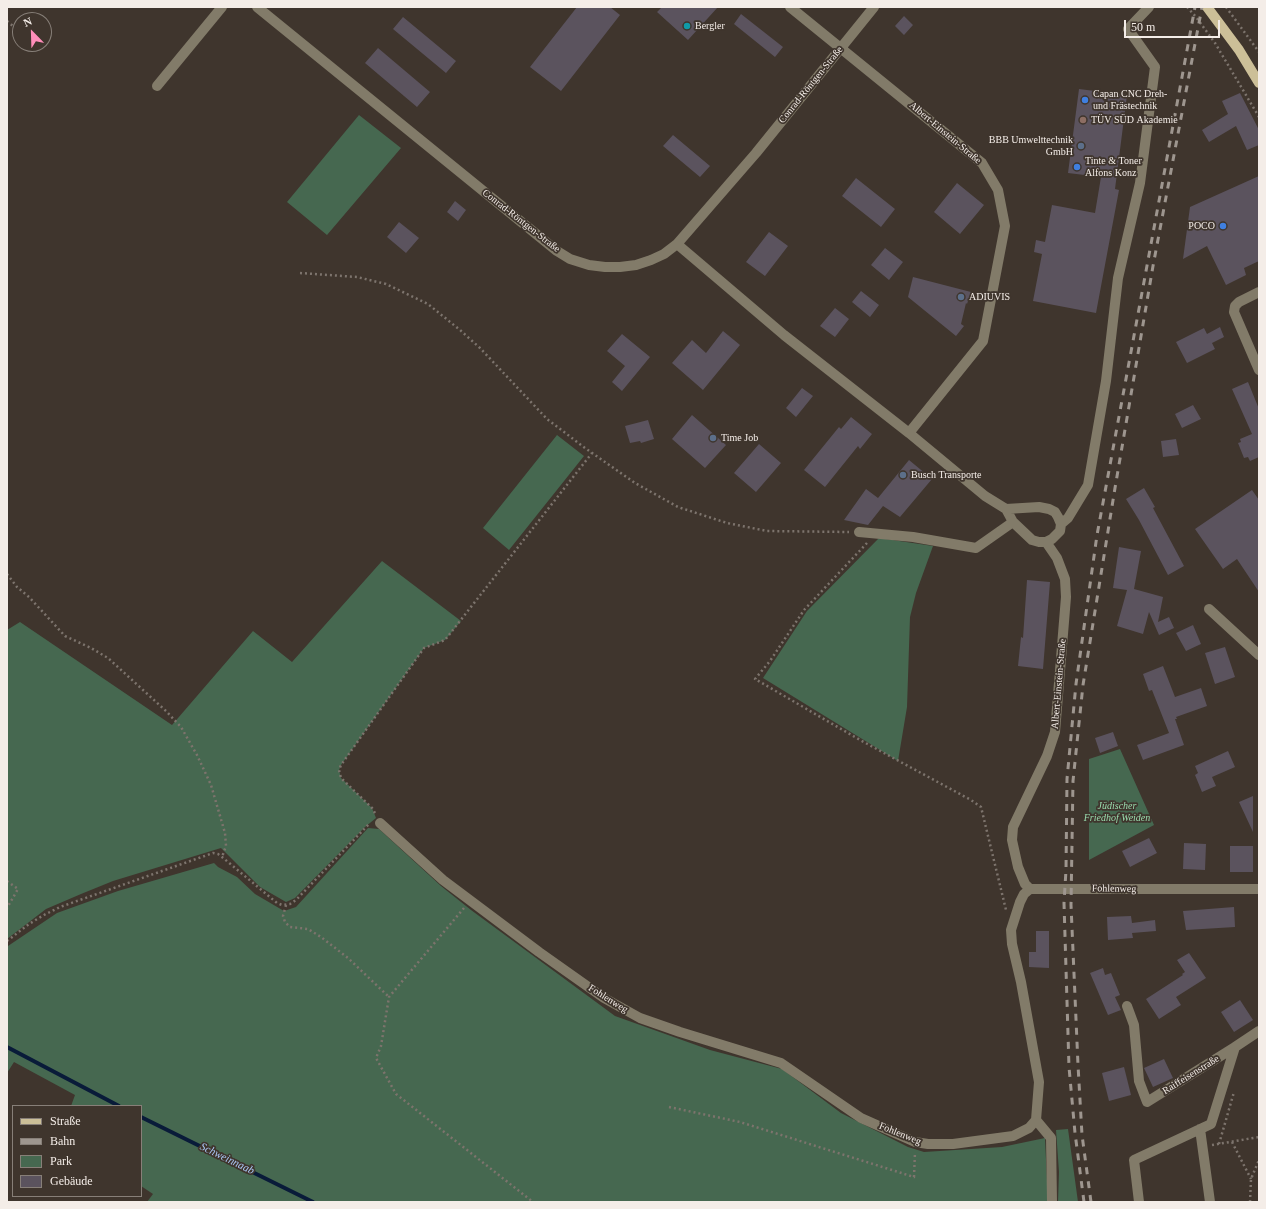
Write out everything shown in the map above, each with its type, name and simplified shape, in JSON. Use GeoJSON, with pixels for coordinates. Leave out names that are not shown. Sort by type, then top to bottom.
{"type":"FeatureCollection","features":[{"type":"Feature","properties":{"kind":"main road"},"geometry":{"type":"LineString","coordinates":[[1208,8],[1239,50],[1259,83]]}},
{"type":"Feature","properties":{"kind":"street"},"geometry":{"type":"LineString","coordinates":[[157,86],[222,7]]}},
{"type":"Feature","properties":{"kind":"street","name":"Conrad-Röntgen-Straße"},"geometry":{"type":"LineString","coordinates":[[257,7],[532,232],[570,259],[589,265],[605,267],[636,265],[664,254],[677,244],[756,153],[874,7]]}},
{"type":"Feature","properties":{"kind":"street","name":"Albert-Einstein-Straße"},"geometry":{"type":"LineString","coordinates":[[790,7],[982,163],[998,190],[1005,226],[983,341],[909,433]]}},
{"type":"Feature","properties":{"kind":"street"},"geometry":{"type":"LineString","coordinates":[[1061,524],[1068,518],[1088,485],[1106,381],[1118,278],[1140,182],[1155,67],[1128,29],[1149,7]]}},
{"type":"Feature","properties":{"kind":"street"},"geometry":{"type":"LineString","coordinates":[[677,244],[784,335],[909,433],[985,496],[1006,509],[1013,522],[1032,540],[1046,542],[1056,536],[1060,531],[1061,524],[1055,512],[1048,509],[1039,507],[1006,509]]}},
{"type":"Feature","properties":{"kind":"street"},"geometry":{"type":"LineString","coordinates":[[1259,292],[1239,302],[1235,306],[1234,312],[1259,370]]}},
{"type":"Feature","properties":{"kind":"street"},"geometry":{"type":"LineString","coordinates":[[858,532],[913,537],[976,548],[1013,522]]}},
{"type":"Feature","properties":{"kind":"street","name":"Albert-Einstein-Straße"},"geometry":{"type":"LineString","coordinates":[[1030,889],[1025,884],[1018,867],[1012,840],[1013,827],[1047,756],[1055,732],[1066,597],[1065,579],[1057,558],[1046,542]]}},
{"type":"Feature","properties":{"kind":"street"},"geometry":{"type":"LineString","coordinates":[[1209,609],[1259,655]]}},
{"type":"Feature","properties":{"kind":"street","name":"Fohlenweg"},"geometry":{"type":"LineString","coordinates":[[380,823],[443,880],[470,901],[604,998],[640,1018],[781,1063],[862,1118],[915,1142],[928,1144],[953,1144],[1013,1136],[1029,1128],[1036,1120]]}},
{"type":"Feature","properties":{"kind":"street"},"geometry":{"type":"LineString","coordinates":[[1030,889],[1024,894],[1020,902],[1011,930],[1012,944],[1021,982],[1039,1082],[1036,1120],[1051,1138],[1052,1202]]}},
{"type":"Feature","properties":{"kind":"street","name":"Fohlenweg"},"geometry":{"type":"LineString","coordinates":[[1030,889],[1259,889]]}},
{"type":"Feature","properties":{"kind":"street","name":"Raiffeisenstraße"},"geometry":{"type":"LineString","coordinates":[[1127,1006],[1134,1025],[1139,1080],[1148,1102],[1235,1047],[1259,1030]]}},
{"type":"Feature","properties":{"kind":"street","name":"Raiffeisenstraße"},"geometry":{"type":"LineString","coordinates":[[1200,1129],[1211,1124],[1235,1047]]}},
{"type":"Feature","properties":{"kind":"street"},"geometry":{"type":"LineString","coordinates":[[1139,1202],[1134,1160],[1200,1129],[1210,1202]]}},
{"type":"Feature","properties":{"kind":"path"},"geometry":{"type":"LineString","coordinates":[[1187,7],[1215,43],[1259,117]]}},
{"type":"Feature","properties":{"kind":"path"},"geometry":{"type":"LineString","coordinates":[[1226,7],[1259,52]]}},
{"type":"Feature","properties":{"kind":"path"},"geometry":{"type":"LineString","coordinates":[[300,273],[357,277],[386,284],[428,304],[480,348],[547,419],[635,483],[678,507],[727,523],[767,531],[858,532]]}},
{"type":"Feature","properties":{"kind":"path"},"geometry":{"type":"LineString","coordinates":[[380,823],[372,808],[341,778],[338,770],[340,765],[424,648],[445,640],[592,453]]}},
{"type":"Feature","properties":{"kind":"path"},"geometry":{"type":"LineString","coordinates":[[876,533],[804,610],[770,661],[755,679],[860,740],[971,800],[980,807],[1011,930]]}},
{"type":"Feature","properties":{"kind":"path"},"geometry":{"type":"LineString","coordinates":[[7,574],[17,587],[66,636],[108,658],[166,711],[181,727],[197,755],[211,785],[225,833],[226,846],[222,857]]}},
{"type":"Feature","properties":{"kind":"path"},"geometry":{"type":"LineString","coordinates":[[7,941],[29,924],[44,915],[82,899],[213,853],[222,857],[276,903],[286,905],[296,900],[368,825],[375,822],[380,823]]}},
{"type":"Feature","properties":{"kind":"path"},"geometry":{"type":"LineString","coordinates":[[7,881],[18,889],[7,908]]}},
{"type":"Feature","properties":{"kind":"path"},"geometry":{"type":"LineString","coordinates":[[470,901],[389,997],[381,1046],[376,1058],[396,1094],[533,1202]]}},
{"type":"Feature","properties":{"kind":"path"},"geometry":{"type":"LineString","coordinates":[[286,905],[283,916],[285,922],[290,927],[308,929],[321,937],[348,958],[389,997]]}},
{"type":"Feature","properties":{"kind":"path"},"geometry":{"type":"LineString","coordinates":[[669,1107],[740,1122],[914,1178],[915,1142]]}},
{"type":"Feature","properties":{"kind":"path"},"geometry":{"type":"LineString","coordinates":[[1202,1147],[1259,1137]]}},
{"type":"Feature","properties":{"kind":"path"},"geometry":{"type":"LineString","coordinates":[[1232,1142],[1250,1179]]}},
{"type":"Feature","properties":{"kind":"path"},"geometry":{"type":"LineString","coordinates":[[1250,1202],[1250,1179],[1259,1160]]}},
{"type":"Feature","properties":{"kind":"green space"},"geometry":{"type":"Polygon","coordinates":[[[359,115],[401,148],[327,235],[287,202],[359,115]]]}},
{"type":"Feature","properties":{"kind":"green space"},"geometry":{"type":"Polygon","coordinates":[[[557,435],[584,456],[509,550],[483,528],[557,435]]]}},
{"type":"Feature","properties":{"kind":"green space"},"geometry":{"type":"Polygon","coordinates":[[[879,538],[933,546],[916,593],[910,617],[907,707],[898,761],[763,678],[807,611],[879,538]]]}},
{"type":"Feature","properties":{"kind":"green space"},"geometry":{"type":"Polygon","coordinates":[[[382,561],[461,621],[445,640],[424,648],[341,765],[339,770],[341,778],[372,808],[376,818],[365,827],[295,898],[286,902],[260,887],[221,848],[113,881],[81,894],[46,909],[7,939],[7,630],[20,622],[172,725],[253,631],[292,662],[382,561]]]}},
{"type":"Feature","properties":{"kind":"green space","name":"Jüdischer Friedhof Weiden"},"geometry":{"type":"Polygon","coordinates":[[[1120,749],[1154,825],[1089,860],[1089,759],[1120,749]]]}},
{"type":"Feature","properties":{"kind":"green space"},"geometry":{"type":"Polygon","coordinates":[[[368,828],[379,829],[441,886],[471,910],[615,1016],[710,1050],[782,1069],[841,1113],[908,1147],[924,1152],[1002,1147],[1045,1138],[1048,1202],[147,1202],[153,1194],[142,1187],[142,1105],[71,1105],[75,1095],[14,1062],[7,1073],[7,948],[57,913],[118,891],[214,863],[218,867],[237,877],[255,894],[284,911],[296,907],[368,828]]]}},
{"type":"Feature","properties":{"kind":"green space"},"geometry":{"type":"Polygon","coordinates":[[[1068,1129],[1078,1202],[1058,1202],[1059,1172],[1056,1130],[1068,1129]]]}},
{"type":"Feature","properties":{"kind":"building"},"geometry":{"type":"Polygon","coordinates":[[[577,7],[610,7],[620,15],[561,91],[530,67],[577,7]]]}},
{"type":"Feature","properties":{"kind":"building","name":"Bergler"},"geometry":{"type":"Polygon","coordinates":[[[662,7],[718,7],[688,40],[657,12],[662,7]]]}},
{"type":"Feature","properties":{"kind":"building"},"geometry":{"type":"Polygon","coordinates":[[[741,14],[783,47],[775,57],[734,24],[741,14]]]}},
{"type":"Feature","properties":{"kind":"building"},"geometry":{"type":"Polygon","coordinates":[[[904,16],[913,25],[904,35],[895,26],[904,16]]]}},
{"type":"Feature","properties":{"kind":"building"},"geometry":{"type":"Polygon","coordinates":[[[403,17],[456,61],[446,73],[393,29],[403,17]]]}},
{"type":"Feature","properties":{"kind":"building"},"geometry":{"type":"Polygon","coordinates":[[[378,48],[430,92],[417,107],[365,63],[378,48]]]}},
{"type":"Feature","properties":{"kind":"building"},"geometry":{"type":"Polygon","coordinates":[[[1079,89],[1127,95],[1115,189],[1119,190],[1096,313],[1033,301],[1042,254],[1034,252],[1036,240],[1045,242],[1052,205],[1095,213],[1101,177],[1068,173],[1079,89]]]}},
{"type":"Feature","properties":{"kind":"building"},"geometry":{"type":"Polygon","coordinates":[[[1240,93],[1259,130],[1259,145],[1247,150],[1236,126],[1209,142],[1202,130],[1228,114],[1222,101],[1240,93]]]}},
{"type":"Feature","properties":{"kind":"building"},"geometry":{"type":"Polygon","coordinates":[[[673,135],[710,166],[700,177],[663,146],[673,135]]]}},
{"type":"Feature","properties":{"kind":"building","name":"POCO"},"geometry":{"type":"Polygon","coordinates":[[[1259,176],[1259,261],[1244,268],[1246,275],[1226,285],[1207,246],[1183,259],[1190,207],[1259,176]]]}},
{"type":"Feature","properties":{"kind":"building"},"geometry":{"type":"Polygon","coordinates":[[[856,178],[895,209],[881,227],[842,196],[856,178]]]}},
{"type":"Feature","properties":{"kind":"building"},"geometry":{"type":"Polygon","coordinates":[[[957,183],[984,205],[960,234],[934,212],[957,183]]]}},
{"type":"Feature","properties":{"kind":"building"},"geometry":{"type":"Polygon","coordinates":[[[455,201],[466,210],[458,221],[447,212],[455,201]]]}},
{"type":"Feature","properties":{"kind":"building"},"geometry":{"type":"Polygon","coordinates":[[[399,222],[419,238],[406,253],[387,237],[399,222]]]}},
{"type":"Feature","properties":{"kind":"building"},"geometry":{"type":"Polygon","coordinates":[[[769,232],[788,246],[765,276],[746,262],[769,232]]]}},
{"type":"Feature","properties":{"kind":"building"},"geometry":{"type":"Polygon","coordinates":[[[885,248],[903,262],[889,280],[871,265],[885,248]]]}},
{"type":"Feature","properties":{"kind":"building"},"geometry":{"type":"Polygon","coordinates":[[[913,277],[971,292],[967,304],[966,303],[961,324],[964,326],[956,336],[908,297],[913,277]]]}},
{"type":"Feature","properties":{"kind":"building"},"geometry":{"type":"Polygon","coordinates":[[[861,291],[879,305],[870,317],[852,302],[861,291]]]}},
{"type":"Feature","properties":{"kind":"building"},"geometry":{"type":"Polygon","coordinates":[[[835,308],[849,319],[835,337],[820,326],[835,308]]]}},
{"type":"Feature","properties":{"kind":"building"},"geometry":{"type":"Polygon","coordinates":[[[1220,327],[1224,337],[1212,343],[1215,349],[1187,363],[1176,342],[1204,328],[1207,334],[1220,327]]]}},
{"type":"Feature","properties":{"kind":"building"},"geometry":{"type":"Polygon","coordinates":[[[723,331],[740,345],[703,390],[672,363],[692,340],[706,353],[723,331]]]}},
{"type":"Feature","properties":{"kind":"building"},"geometry":{"type":"Polygon","coordinates":[[[622,334],[650,357],[622,391],[612,382],[625,366],[607,351],[622,334]]]}},
{"type":"Feature","properties":{"kind":"building"},"geometry":{"type":"Polygon","coordinates":[[[1248,382],[1259,409],[1259,457],[1250,461],[1248,457],[1244,458],[1238,443],[1241,442],[1240,439],[1252,434],[1232,389],[1248,382]]]}},
{"type":"Feature","properties":{"kind":"building"},"geometry":{"type":"Polygon","coordinates":[[[802,388],[813,396],[796,417],[786,408],[802,388]]]}},
{"type":"Feature","properties":{"kind":"building"},"geometry":{"type":"Polygon","coordinates":[[[1193,405],[1201,419],[1182,428],[1175,414],[1193,405]]]}},
{"type":"Feature","properties":{"kind":"building"},"geometry":{"type":"Polygon","coordinates":[[[692,415],[726,445],[705,468],[672,439],[692,415]]]}},
{"type":"Feature","properties":{"kind":"building"},"geometry":{"type":"Polygon","coordinates":[[[851,417],[872,434],[860,449],[858,446],[825,487],[804,470],[839,427],[841,429],[851,417]]]}},
{"type":"Feature","properties":{"kind":"building"},"geometry":{"type":"Polygon","coordinates":[[[648,420],[654,439],[641,443],[640,441],[630,443],[625,426],[648,420]]]}},
{"type":"Feature","properties":{"kind":"building"},"geometry":{"type":"Polygon","coordinates":[[[1176,439],[1179,455],[1163,457],[1161,441],[1176,439]]]}},
{"type":"Feature","properties":{"kind":"building"},"geometry":{"type":"Polygon","coordinates":[[[759,444],[781,463],[756,492],[734,473],[759,444]]]}},
{"type":"Feature","properties":{"kind":"building"},"geometry":{"type":"Polygon","coordinates":[[[909,460],[932,479],[900,517],[883,506],[868,525],[844,520],[866,489],[878,498],[909,460]]]}},
{"type":"Feature","properties":{"kind":"building"},"geometry":{"type":"Polygon","coordinates":[[[1144,488],[1184,566],[1168,575],[1139,520],[1126,499],[1144,488]]]}},
{"type":"Feature","properties":{"kind":"building"},"geometry":{"type":"Polygon","coordinates":[[[1252,490],[1259,500],[1259,592],[1237,559],[1223,569],[1195,529],[1252,490]]]}},
{"type":"Feature","properties":{"kind":"building"},"geometry":{"type":"Polygon","coordinates":[[[1119,547],[1141,551],[1134,589],[1163,597],[1158,622],[1169,617],[1174,628],[1159,635],[1149,612],[1143,634],[1117,626],[1127,590],[1113,588],[1119,547]]]}},
{"type":"Feature","properties":{"kind":"building"},"geometry":{"type":"Polygon","coordinates":[[[1027,580],[1050,582],[1043,669],[1018,666],[1021,637],[1023,638],[1027,580]]]}},
{"type":"Feature","properties":{"kind":"building"},"geometry":{"type":"Polygon","coordinates":[[[1193,625],[1201,644],[1186,651],[1176,633],[1193,625]]]}},
{"type":"Feature","properties":{"kind":"building"},"geometry":{"type":"Polygon","coordinates":[[[1225,647],[1235,677],[1215,684],[1205,653],[1225,647]]]}},
{"type":"Feature","properties":{"kind":"building"},"geometry":{"type":"Polygon","coordinates":[[[1163,666],[1175,697],[1201,688],[1207,706],[1176,717],[1177,719],[1175,719],[1184,745],[1143,760],[1137,745],[1169,733],[1152,690],[1149,691],[1143,674],[1163,666]]]}},
{"type":"Feature","properties":{"kind":"building"},"geometry":{"type":"Polygon","coordinates":[[[1113,732],[1118,746],[1100,753],[1095,738],[1113,732]]]}},
{"type":"Feature","properties":{"kind":"building"},"geometry":{"type":"Polygon","coordinates":[[[1228,751],[1235,767],[1212,777],[1216,786],[1202,792],[1195,775],[1198,773],[1195,766],[1228,751]]]}},
{"type":"Feature","properties":{"kind":"building"},"geometry":{"type":"Polygon","coordinates":[[[1253,796],[1253,832],[1239,802],[1253,796]]]}},
{"type":"Feature","properties":{"kind":"building"},"geometry":{"type":"Polygon","coordinates":[[[1149,838],[1157,853],[1130,867],[1122,851],[1149,838]]]}},
{"type":"Feature","properties":{"kind":"building"},"geometry":{"type":"Polygon","coordinates":[[[1184,843],[1206,844],[1205,870],[1183,869],[1184,843]]]}},
{"type":"Feature","properties":{"kind":"building"},"geometry":{"type":"Polygon","coordinates":[[[1230,846],[1253,846],[1253,872],[1230,872],[1230,846]]]}},
{"type":"Feature","properties":{"kind":"building"},"geometry":{"type":"Polygon","coordinates":[[[1234,907],[1235,927],[1186,930],[1183,911],[1234,907]]]}},
{"type":"Feature","properties":{"kind":"building"},"geometry":{"type":"Polygon","coordinates":[[[1131,916],[1132,923],[1155,920],[1156,931],[1132,933],[1133,938],[1108,940],[1107,917],[1131,916]]]}},
{"type":"Feature","properties":{"kind":"building"},"geometry":{"type":"Polygon","coordinates":[[[1036,931],[1049,931],[1049,968],[1029,967],[1029,952],[1036,952],[1036,931]]]}},
{"type":"Feature","properties":{"kind":"building"},"geometry":{"type":"Polygon","coordinates":[[[1189,953],[1206,978],[1176,997],[1181,1005],[1159,1019],[1146,999],[1183,975],[1182,974],[1185,972],[1177,960],[1189,953]]]}},
{"type":"Feature","properties":{"kind":"building"},"geometry":{"type":"Polygon","coordinates":[[[1103,968],[1105,975],[1111,973],[1120,995],[1115,997],[1121,1010],[1108,1015],[1090,973],[1103,968]]]}},
{"type":"Feature","properties":{"kind":"building"},"geometry":{"type":"Polygon","coordinates":[[[1240,1000],[1253,1020],[1234,1032],[1221,1012],[1240,1000]]]}},
{"type":"Feature","properties":{"kind":"building"},"geometry":{"type":"Polygon","coordinates":[[[1164,1059],[1173,1078],[1153,1087],[1144,1068],[1164,1059]]]}},
{"type":"Feature","properties":{"kind":"building"},"geometry":{"type":"Polygon","coordinates":[[[1124,1067],[1131,1095],[1109,1101],[1102,1073],[1124,1067]]]}},
{"type":"Feature","properties":{"kind":"waterway","name":"Schweinnaab"},"geometry":{"type":"LineString","coordinates":[[7,1047],[117,1105]]}},
{"type":"Feature","properties":{"kind":"waterway","name":"Schweinnaab"},"geometry":{"type":"LineString","coordinates":[[142,1117],[313,1202]]}},
{"type":"Feature","properties":{"kind":"railway"},"geometry":{"type":"LineString","coordinates":[[1084,1202],[1075,1133],[1069,1067],[1064,903],[1066,870],[1067,779],[1076,684],[1097,535],[1195,7]]}},
{"type":"Feature","properties":{"kind":"railway"},"geometry":{"type":"LineString","coordinates":[[1091,1202],[1082,1135],[1071,905],[1073,781],[1083,685],[1115,488],[1153,266],[1202,7]]}},
{"type":"Feature","properties":{"kind":"place","name":"Bergler"},"geometry":{"type":"Point","coordinates":[687,26]}},
{"type":"Feature","properties":{"kind":"place","name":"Capan CNC Dreh- und Frästechnik"},"geometry":{"type":"Point","coordinates":[1085,100]}},
{"type":"Feature","properties":{"kind":"place","name":"TÜV SÜD Akademie"},"geometry":{"type":"Point","coordinates":[1083,120]}},
{"type":"Feature","properties":{"kind":"place","name":"BBB Umwelttechnik GmbH"},"geometry":{"type":"Point","coordinates":[1081,146]}},
{"type":"Feature","properties":{"kind":"place","name":"Tinte & Toner Alfons Konz"},"geometry":{"type":"Point","coordinates":[1077,167]}},
{"type":"Feature","properties":{"kind":"place","name":"POCO"},"geometry":{"type":"Point","coordinates":[1223,226]}},
{"type":"Feature","properties":{"kind":"place","name":"ADIUVIS"},"geometry":{"type":"Point","coordinates":[961,297]}},
{"type":"Feature","properties":{"kind":"place","name":"Time Job"},"geometry":{"type":"Point","coordinates":[713,438]}},
{"type":"Feature","properties":{"kind":"place","name":"Busch Transporte"},"geometry":{"type":"Point","coordinates":[903,475]}}]}
